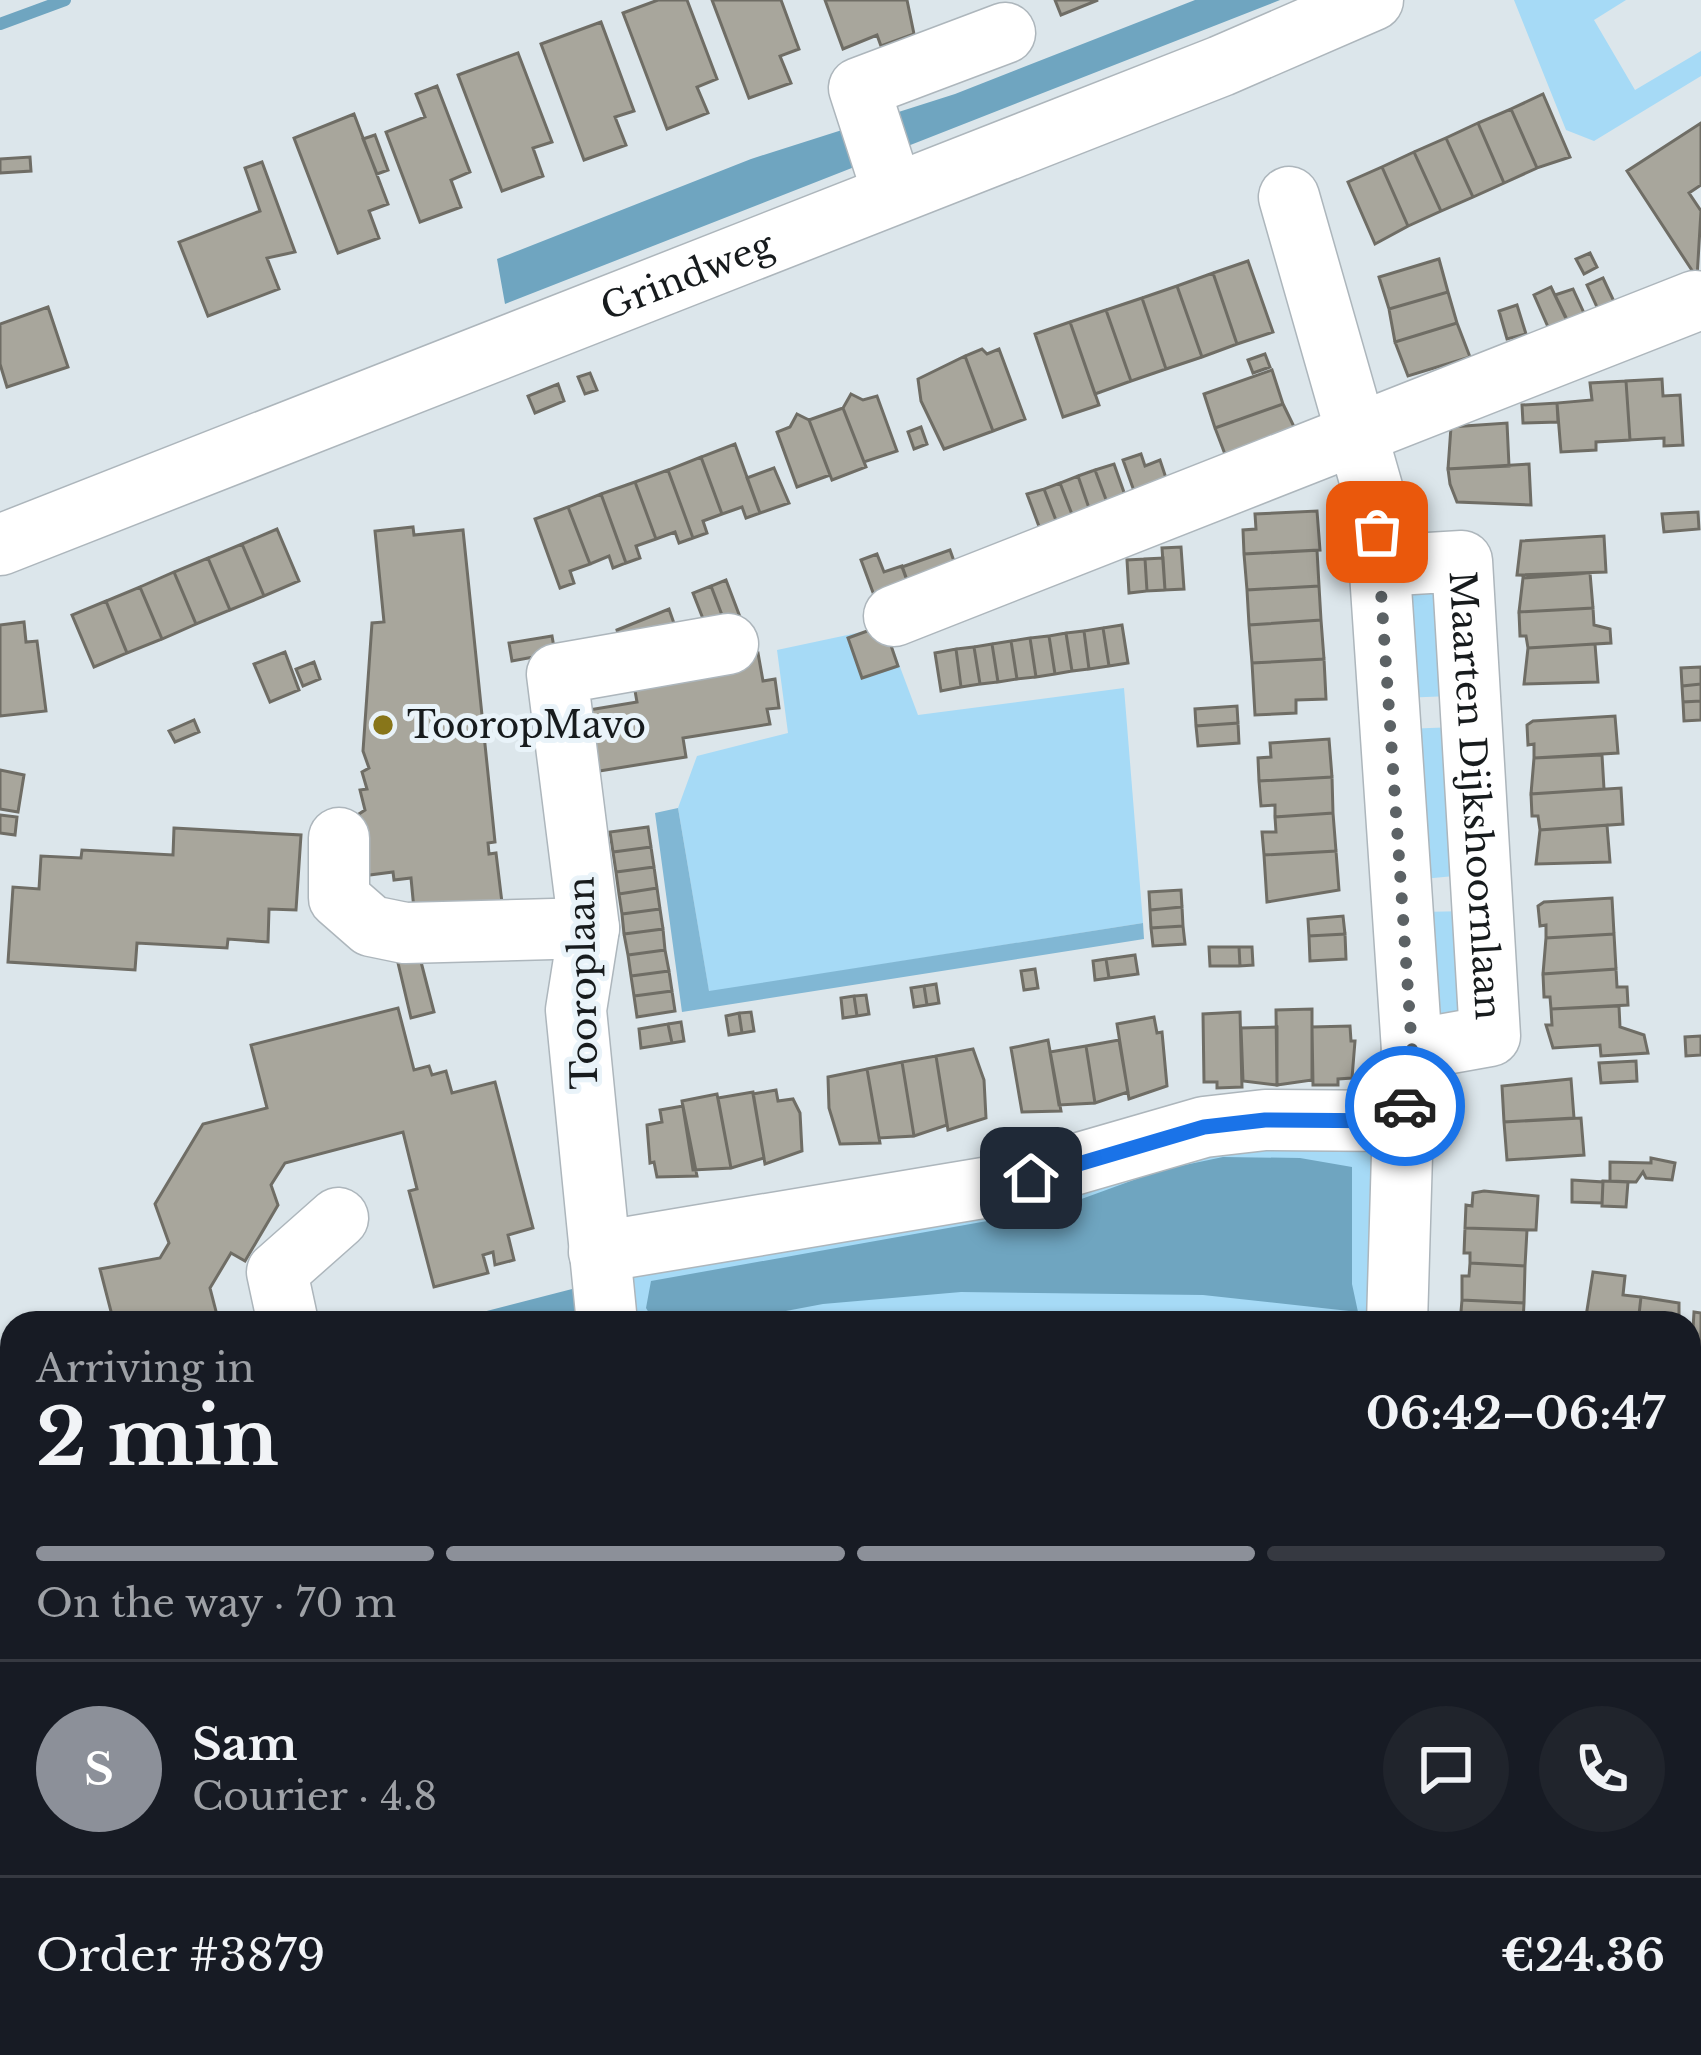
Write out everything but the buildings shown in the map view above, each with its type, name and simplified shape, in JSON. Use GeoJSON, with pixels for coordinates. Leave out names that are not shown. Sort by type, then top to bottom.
{"type":"FeatureCollection","features":[{"type":"Feature","properties":{"kind":"street","name":"Grindweg"},"geometry":{"type":"LineString","coordinates":[[0,544],[881,156],[1221,66],[1373,0]]}},
{"type":"Feature","properties":{"kind":"street"},"geometry":{"type":"LineString","coordinates":[[881,156],[859,88],[1005,32]]}},
{"type":"Feature","properties":{"kind":"street","name":"Maarten Dijkshoornlaan"},"geometry":{"type":"LineString","coordinates":[[1289,197],[1376,498],[1412,1050],[1403,1121],[1396,1311]]}},
{"type":"Feature","properties":{"kind":"street"},"geometry":{"type":"LineString","coordinates":[[894,616],[1695,301]]}},
{"type":"Feature","properties":{"kind":"street","name":"Maarten Dijkshoornlaan"},"geometry":{"type":"LineString","coordinates":[[1379,566],[1462,561],[1490,1036],[1412,1050]]}},
{"type":"Feature","properties":{"kind":"street","name":"Tooroplaan"},"geometry":{"type":"LineString","coordinates":[[602,1284],[576,1010],[589,928],[557,674],[728,644]]}},
{"type":"Feature","properties":{"kind":"street"},"geometry":{"type":"LineString","coordinates":[[339,838],[339,898],[371,926],[405,933],[589,928]]}},
{"type":"Feature","properties":{"kind":"street"},"geometry":{"type":"LineString","coordinates":[[602,1284],[1007,1184],[1204,1127],[1265,1120],[1403,1121]]}},
{"type":"Feature","properties":{"kind":"street"},"geometry":{"type":"LineString","coordinates":[[286,1311],[277,1272],[338,1218]]}},
{"type":"Feature","properties":{"kind":"shaded area"},"geometry":{"type":"Polygon","coordinates":[[[1195,0],[1280,0],[505,304],[497,259],[751,159],[955,94],[1195,0]]]}},
{"type":"Feature","properties":{"kind":"shaded area"},"geometry":{"type":"Polygon","coordinates":[[[1514,0],[1626,0],[1594,20],[1635,90],[1701,51],[1701,76],[1594,141],[1566,130],[1514,0]]]}},
{"type":"Feature","properties":{"kind":"shaded area"},"geometry":{"type":"Polygon","coordinates":[[[1411,585],[1448,596],[1452,696],[1400,698],[1411,585]]]}},
{"type":"Feature","properties":{"kind":"shaded area"},"geometry":{"type":"Polygon","coordinates":[[[885,627],[918,715],[1124,688],[1143,923],[709,992],[678,808],[697,756],[788,733],[777,650],[885,627]]]}},
{"type":"Feature","properties":{"kind":"shaded area"},"geometry":{"type":"Polygon","coordinates":[[[1456,727],[1465,875],[1412,880],[1404,729],[1456,727]]]}},
{"type":"Feature","properties":{"kind":"shaded area"},"geometry":{"type":"Polygon","coordinates":[[[678,808],[709,991],[1143,923],[1144,939],[682,1012],[655,813],[678,808]]]}},
{"type":"Feature","properties":{"kind":"shaded area"},"geometry":{"type":"Polygon","coordinates":[[[1471,911],[1475,1012],[1432,1022],[1419,912],[1471,911]]]}},
{"type":"Feature","properties":{"kind":"shaded area"},"geometry":{"type":"Polygon","coordinates":[[[1215,1143],[1371,1149],[1380,1172],[1371,1311],[636,1311],[632,1271],[1215,1143]]]}},
{"type":"Feature","properties":{"kind":"shaded area"},"geometry":{"type":"Polygon","coordinates":[[[1223,1157],[1300,1158],[1352,1167],[1352,1284],[1358,1311],[1203,1295],[961,1292],[786,1311],[646,1308],[651,1281],[1054,1209],[1161,1170],[1223,1157]]]}},
{"type":"Feature","properties":{"kind":"shaded area"},"geometry":{"type":"Polygon","coordinates":[[[576,1288],[579,1311],[487,1311],[576,1288]]]}},
{"type":"Feature","properties":{"kind":"waterway"},"geometry":{"type":"LineString","coordinates":[[0,24],[65,0]]}},
{"type":"Feature","properties":{"kind":"way so far"},"geometry":{"type":"LineString","coordinates":[[1377,532],[1412,1050],[1405,1106]]}},
{"type":"Feature","properties":{"kind":"place","name":"TooropMavo"},"geometry":{"type":"Point","coordinates":[383,725]}},
{"type":"Feature","properties":{"kind":"route"},"geometry":{"type":"LineString","coordinates":[[1031,1178],[1204,1127],[1265,1120],[1403,1121],[1405,1106]]}}]}
